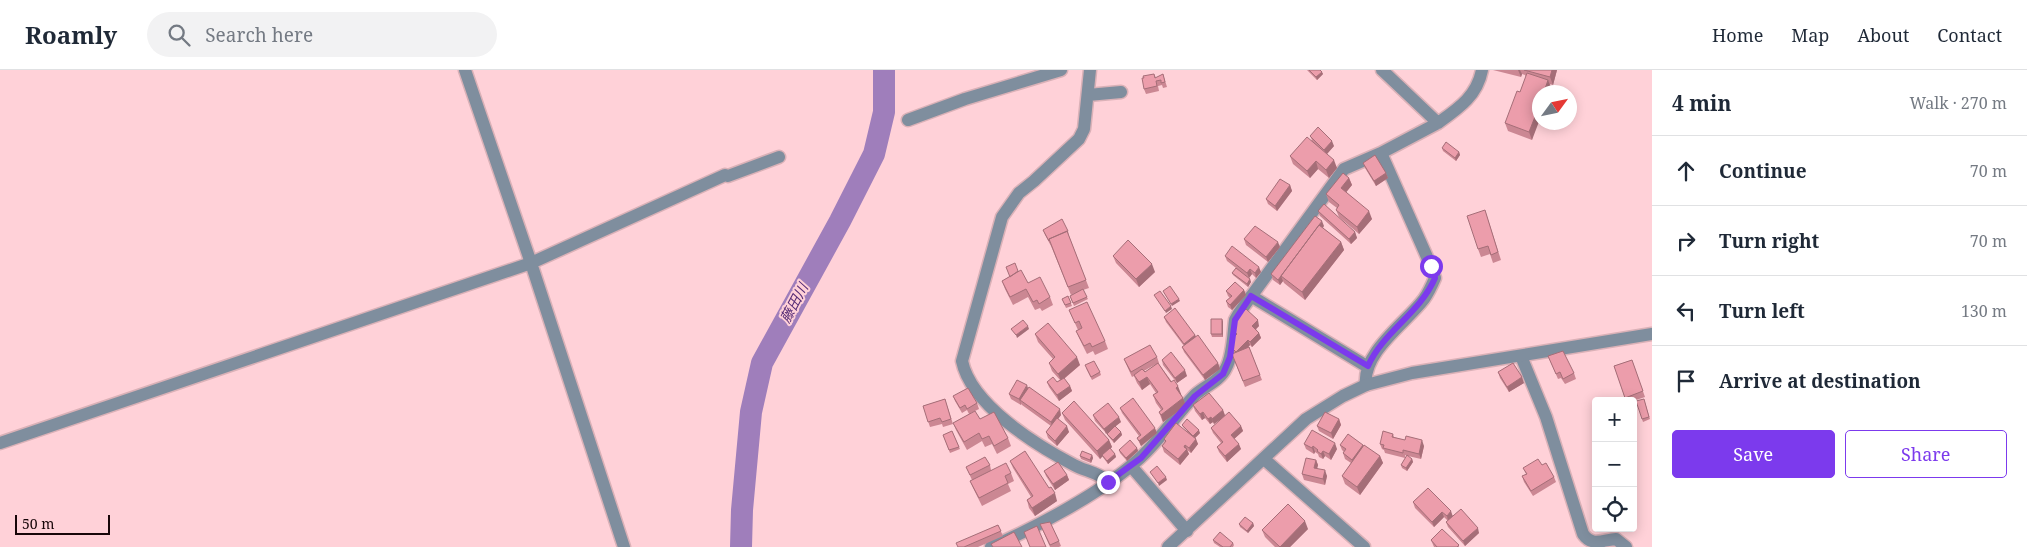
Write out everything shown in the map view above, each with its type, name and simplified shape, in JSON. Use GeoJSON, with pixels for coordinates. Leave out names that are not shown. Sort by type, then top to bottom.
{"type":"FeatureCollection","features":[{"type":"Feature","properties":{"kind":"street"},"geometry":{"type":"LineString","coordinates":[[465,70],[531,263],[624,547]]}},
{"type":"Feature","properties":{"kind":"street"},"geometry":{"type":"LineString","coordinates":[[908,120],[965,99],[1061,70]]}},
{"type":"Feature","properties":{"kind":"street"},"geometry":{"type":"LineString","coordinates":[[1090,70],[1084,129],[1079,139],[1019,193],[1002,217],[962,361],[969,381],[993,409],[1010,424],[1062,458],[1101,476],[1108,482]]}},
{"type":"Feature","properties":{"kind":"street"},"geometry":{"type":"LineString","coordinates":[[1382,70],[1438,123]]}},
{"type":"Feature","properties":{"kind":"street"},"geometry":{"type":"LineString","coordinates":[[991,547],[1018,535],[1108,482],[1130,466],[1171,425],[1195,396],[1223,374],[1230,357],[1235,320],[1344,169],[1381,153],[1438,123],[1469,100],[1479,82],[1482,70]]}},
{"type":"Feature","properties":{"kind":"street"},"geometry":{"type":"LineString","coordinates":[[1088,95],[1121,92]]}},
{"type":"Feature","properties":{"kind":"street"},"geometry":{"type":"LineString","coordinates":[[1366,386],[1365,377],[1368,366],[1378,350],[1424,299],[1435,278],[1381,153]]}},
{"type":"Feature","properties":{"kind":"street"},"geometry":{"type":"LineString","coordinates":[[0,443],[531,263],[725,175],[728,176],[779,156]]}},
{"type":"Feature","properties":{"kind":"street"},"geometry":{"type":"LineString","coordinates":[[1251,296],[1368,366]]}},
{"type":"Feature","properties":{"kind":"street"},"geometry":{"type":"LineString","coordinates":[[1168,547],[1306,419],[1336,400],[1366,386],[1412,373],[1652,334]]}},
{"type":"Feature","properties":{"kind":"street"},"geometry":{"type":"LineString","coordinates":[[1521,356],[1546,417],[1585,538],[1596,543],[1616,539],[1626,547]]}},
{"type":"Feature","properties":{"kind":"street"},"geometry":{"type":"LineString","coordinates":[[1264,459],[1364,547]]}},
{"type":"Feature","properties":{"kind":"street"},"geometry":{"type":"LineString","coordinates":[[1130,466],[1187,530]]}},
{"type":"Feature","properties":{"kind":"building"},"geometry":{"type":"Polygon","coordinates":[[[1309,70],[1320,70],[1322,72],[1316,77],[1309,70]]]}},
{"type":"Feature","properties":{"kind":"building"},"geometry":{"type":"Polygon","coordinates":[[[1524,70],[1552,70],[1550,77],[1524,70]]]}},
{"type":"Feature","properties":{"kind":"building"},"geometry":{"type":"Polygon","coordinates":[[[1527,73],[1548,80],[1546,85],[1532,85],[1532,124],[1529,132],[1505,123],[1517,91],[1520,92],[1527,73]]]}},
{"type":"Feature","properties":{"kind":"building"},"geometry":{"type":"Polygon","coordinates":[[[1154,74],[1155,78],[1163,74],[1165,82],[1161,83],[1161,80],[1156,81],[1157,86],[1144,89],[1143,76],[1154,74]]]}},
{"type":"Feature","properties":{"kind":"building"},"geometry":{"type":"Polygon","coordinates":[[[1318,127],[1332,141],[1324,150],[1310,136],[1318,127]]]}},
{"type":"Feature","properties":{"kind":"building"},"geometry":{"type":"Polygon","coordinates":[[[1307,137],[1334,160],[1326,170],[1316,161],[1307,171],[1290,156],[1307,137]]]}},
{"type":"Feature","properties":{"kind":"building"},"geometry":{"type":"Polygon","coordinates":[[[1446,142],[1459,152],[1455,158],[1442,148],[1446,142]]]}},
{"type":"Feature","properties":{"kind":"building"},"geometry":{"type":"Polygon","coordinates":[[[1375,155],[1386,173],[1374,181],[1363,163],[1375,155]]]}},
{"type":"Feature","properties":{"kind":"building"},"geometry":{"type":"Polygon","coordinates":[[[1343,173],[1349,178],[1341,188],[1369,211],[1357,227],[1336,210],[1339,205],[1326,194],[1343,173]]]}},
{"type":"Feature","properties":{"kind":"building"},"geometry":{"type":"Polygon","coordinates":[[[1280,179],[1290,185],[1275,206],[1266,199],[1280,179]]]}},
{"type":"Feature","properties":{"kind":"building"},"geometry":{"type":"Polygon","coordinates":[[[1324,204],[1355,232],[1349,239],[1318,211],[1324,204]]]}},
{"type":"Feature","properties":{"kind":"building"},"geometry":{"type":"Polygon","coordinates":[[[1485,210],[1498,252],[1491,255],[1488,246],[1478,249],[1467,216],[1485,210]]]}},
{"type":"Feature","properties":{"kind":"building"},"geometry":{"type":"Polygon","coordinates":[[[1315,216],[1322,221],[1278,280],[1271,274],[1315,216]]]}},
{"type":"Feature","properties":{"kind":"building"},"geometry":{"type":"Polygon","coordinates":[[[1062,219],[1068,231],[1049,239],[1049,241],[1043,230],[1062,219]]]}},
{"type":"Feature","properties":{"kind":"building"},"geometry":{"type":"Polygon","coordinates":[[[1319,225],[1341,242],[1302,292],[1281,276],[1319,225]]]}},
{"type":"Feature","properties":{"kind":"building"},"geometry":{"type":"Polygon","coordinates":[[[1255,226],[1278,242],[1266,257],[1244,239],[1255,226]]]}},
{"type":"Feature","properties":{"kind":"building"},"geometry":{"type":"Polygon","coordinates":[[[1067,231],[1086,280],[1068,287],[1049,239],[1067,231]]]}},
{"type":"Feature","properties":{"kind":"building"},"geometry":{"type":"Polygon","coordinates":[[[1128,240],[1152,264],[1136,279],[1113,256],[1128,240]]]}},
{"type":"Feature","properties":{"kind":"building"},"geometry":{"type":"Polygon","coordinates":[[[1232,246],[1259,267],[1255,273],[1250,269],[1247,273],[1225,256],[1232,246]]]}},
{"type":"Feature","properties":{"kind":"building"},"geometry":{"type":"Polygon","coordinates":[[[1015,263],[1018,271],[1010,277],[1006,267],[1015,263]]]}},
{"type":"Feature","properties":{"kind":"building"},"geometry":{"type":"Polygon","coordinates":[[[1236,268],[1250,279],[1247,284],[1232,273],[1236,268]]]}},
{"type":"Feature","properties":{"kind":"building"},"geometry":{"type":"Polygon","coordinates":[[[1021,270],[1028,283],[1040,277],[1050,297],[1039,304],[1037,300],[1033,302],[1026,289],[1010,297],[1002,281],[1021,270]]]}},
{"type":"Feature","properties":{"kind":"building"},"geometry":{"type":"Polygon","coordinates":[[[1235,282],[1244,290],[1230,305],[1226,301],[1232,296],[1226,291],[1235,282]]]}},
{"type":"Feature","properties":{"kind":"building"},"geometry":{"type":"Polygon","coordinates":[[[1170,286],[1179,299],[1171,304],[1163,291],[1170,286]]]}},
{"type":"Feature","properties":{"kind":"building"},"geometry":{"type":"Polygon","coordinates":[[[1083,289],[1087,297],[1073,303],[1070,296],[1083,289]]]}},
{"type":"Feature","properties":{"kind":"building"},"geometry":{"type":"Polygon","coordinates":[[[1160,291],[1171,306],[1165,311],[1154,295],[1160,291]]]}},
{"type":"Feature","properties":{"kind":"building"},"geometry":{"type":"Polygon","coordinates":[[[1068,296],[1071,303],[1065,305],[1062,299],[1068,296]]]}},
{"type":"Feature","properties":{"kind":"building"},"geometry":{"type":"Polygon","coordinates":[[[1087,302],[1105,341],[1092,347],[1090,343],[1084,346],[1076,331],[1082,328],[1079,321],[1075,323],[1069,310],[1087,302]]]}},
{"type":"Feature","properties":{"kind":"building"},"geometry":{"type":"Polygon","coordinates":[[[1175,308],[1195,335],[1184,344],[1164,317],[1175,308]]]}},
{"type":"Feature","properties":{"kind":"building"},"geometry":{"type":"Polygon","coordinates":[[[1246,309],[1258,320],[1252,326],[1259,333],[1250,342],[1248,340],[1236,352],[1232,348],[1232,339],[1237,334],[1232,329],[1235,326],[1232,323],[1246,309]]]}},
{"type":"Feature","properties":{"kind":"building"},"geometry":{"type":"Polygon","coordinates":[[[1211,319],[1222,319],[1222,334],[1211,334],[1211,319]]]}},
{"type":"Feature","properties":{"kind":"building"},"geometry":{"type":"Polygon","coordinates":[[[1023,320],[1028,326],[1016,335],[1011,329],[1023,320]]]}},
{"type":"Feature","properties":{"kind":"building"},"geometry":{"type":"Polygon","coordinates":[[[1048,323],[1077,357],[1058,374],[1049,363],[1055,357],[1035,334],[1048,323]]]}},
{"type":"Feature","properties":{"kind":"building"},"geometry":{"type":"Polygon","coordinates":[[[1198,335],[1218,363],[1203,375],[1182,347],[1198,335]]]}},
{"type":"Feature","properties":{"kind":"building"},"geometry":{"type":"Polygon","coordinates":[[[1150,345],[1157,357],[1131,372],[1124,359],[1150,345]]]}},
{"type":"Feature","properties":{"kind":"building"},"geometry":{"type":"Polygon","coordinates":[[[1249,347],[1260,375],[1243,381],[1232,354],[1249,347]]]}},
{"type":"Feature","properties":{"kind":"building"},"geometry":{"type":"Polygon","coordinates":[[[1563,351],[1574,373],[1563,379],[1560,372],[1556,374],[1548,356],[1563,351]]]}},
{"type":"Feature","properties":{"kind":"building"},"geometry":{"type":"Polygon","coordinates":[[[1171,352],[1185,370],[1175,378],[1162,360],[1171,352]]]}},
{"type":"Feature","properties":{"kind":"building"},"geometry":{"type":"Polygon","coordinates":[[[1632,360],[1643,391],[1625,397],[1614,366],[1632,360]]]}},
{"type":"Feature","properties":{"kind":"building"},"geometry":{"type":"Polygon","coordinates":[[[1094,361],[1100,372],[1091,377],[1085,365],[1094,361]]]}},
{"type":"Feature","properties":{"kind":"building"},"geometry":{"type":"Polygon","coordinates":[[[1158,363],[1171,382],[1174,380],[1178,386],[1176,388],[1183,398],[1161,415],[1159,412],[1163,409],[1153,395],[1158,392],[1147,377],[1139,382],[1134,375],[1142,369],[1145,372],[1158,363]]]}},
{"type":"Feature","properties":{"kind":"building"},"geometry":{"type":"Polygon","coordinates":[[[1513,363],[1522,377],[1507,387],[1498,372],[1513,363]]]}},
{"type":"Feature","properties":{"kind":"building"},"geometry":{"type":"Polygon","coordinates":[[[1053,377],[1057,382],[1064,378],[1070,386],[1057,395],[1047,382],[1053,377]]]}},
{"type":"Feature","properties":{"kind":"building"},"geometry":{"type":"Polygon","coordinates":[[[1017,380],[1027,385],[1019,399],[1009,394],[1017,380]]]}},
{"type":"Feature","properties":{"kind":"building"},"geometry":{"type":"Polygon","coordinates":[[[1029,387],[1060,409],[1051,422],[1020,400],[1029,387]]]}},
{"type":"Feature","properties":{"kind":"building"},"geometry":{"type":"Polygon","coordinates":[[[968,388],[977,403],[967,409],[965,405],[960,408],[953,396],[968,388]]]}},
{"type":"Feature","properties":{"kind":"building"},"geometry":{"type":"Polygon","coordinates":[[[1209,393],[1223,410],[1212,419],[1211,417],[1208,419],[1203,412],[1200,414],[1193,405],[1209,393]]]}},
{"type":"Feature","properties":{"kind":"building"},"geometry":{"type":"Polygon","coordinates":[[[1133,398],[1155,428],[1139,441],[1137,438],[1141,435],[1120,408],[1133,398]]]}},
{"type":"Feature","properties":{"kind":"building"},"geometry":{"type":"Polygon","coordinates":[[[945,399],[951,419],[942,422],[940,418],[928,422],[923,406],[945,399]]]}},
{"type":"Feature","properties":{"kind":"building"},"geometry":{"type":"Polygon","coordinates":[[[1644,399],[1649,417],[1642,419],[1637,401],[1644,399]]]}},
{"type":"Feature","properties":{"kind":"building"},"geometry":{"type":"Polygon","coordinates":[[[1074,401],[1109,440],[1097,451],[1062,413],[1074,401]]]}},
{"type":"Feature","properties":{"kind":"building"},"geometry":{"type":"Polygon","coordinates":[[[1108,403],[1119,417],[1104,429],[1093,415],[1108,403]]]}},
{"type":"Feature","properties":{"kind":"building"},"geometry":{"type":"Polygon","coordinates":[[[975,411],[980,419],[994,412],[1008,438],[994,446],[989,436],[982,439],[979,433],[964,442],[953,423],[975,411]]]}},
{"type":"Feature","properties":{"kind":"building"},"geometry":{"type":"Polygon","coordinates":[[[1229,412],[1241,426],[1231,435],[1239,444],[1225,456],[1217,447],[1223,442],[1211,428],[1229,412]]]}},
{"type":"Feature","properties":{"kind":"building"},"geometry":{"type":"Polygon","coordinates":[[[1325,412],[1339,419],[1331,433],[1317,426],[1325,412]]]}},
{"type":"Feature","properties":{"kind":"building"},"geometry":{"type":"Polygon","coordinates":[[[1057,418],[1067,426],[1055,441],[1046,432],[1057,418]]]}},
{"type":"Feature","properties":{"kind":"building"},"geometry":{"type":"Polygon","coordinates":[[[1187,419],[1199,430],[1193,436],[1182,425],[1187,419]]]}},
{"type":"Feature","properties":{"kind":"building"},"geometry":{"type":"Polygon","coordinates":[[[1176,423],[1196,439],[1189,448],[1185,445],[1184,447],[1187,449],[1178,459],[1162,446],[1166,441],[1164,439],[1176,423]]]}},
{"type":"Feature","properties":{"kind":"building"},"geometry":{"type":"Polygon","coordinates":[[[1115,426],[1121,432],[1113,440],[1107,434],[1115,426]]]}},
{"type":"Feature","properties":{"kind":"building"},"geometry":{"type":"Polygon","coordinates":[[[1312,430],[1335,443],[1329,454],[1323,451],[1321,454],[1313,446],[1312,448],[1304,444],[1312,430]]]}},
{"type":"Feature","properties":{"kind":"building"},"geometry":{"type":"Polygon","coordinates":[[[952,431],[959,447],[949,450],[943,435],[952,431]]]}},
{"type":"Feature","properties":{"kind":"building"},"geometry":{"type":"Polygon","coordinates":[[[1383,431],[1393,434],[1392,437],[1405,440],[1406,436],[1422,440],[1419,454],[1403,450],[1403,453],[1383,448],[1384,445],[1380,444],[1383,431]]]}},
{"type":"Feature","properties":{"kind":"building"},"geometry":{"type":"Polygon","coordinates":[[[1348,434],[1363,445],[1352,460],[1343,453],[1346,449],[1340,445],[1348,434]]]}},
{"type":"Feature","properties":{"kind":"building"},"geometry":{"type":"Polygon","coordinates":[[[1130,440],[1137,448],[1126,458],[1119,450],[1130,440]]]}},
{"type":"Feature","properties":{"kind":"building"},"geometry":{"type":"Polygon","coordinates":[[[1364,445],[1380,456],[1357,487],[1342,476],[1364,445]]]}},
{"type":"Feature","properties":{"kind":"building"},"geometry":{"type":"Polygon","coordinates":[[[1110,448],[1115,454],[1107,461],[1102,455],[1110,448]]]}},
{"type":"Feature","properties":{"kind":"building"},"geometry":{"type":"Polygon","coordinates":[[[1025,451],[1049,488],[1051,487],[1055,493],[1032,508],[1027,500],[1033,496],[1010,461],[1025,451]]]}},
{"type":"Feature","properties":{"kind":"building"},"geometry":{"type":"Polygon","coordinates":[[[1082,451],[1092,455],[1090,460],[1080,456],[1082,451]]]}},
{"type":"Feature","properties":{"kind":"building"},"geometry":{"type":"Polygon","coordinates":[[[1407,455],[1412,459],[1406,468],[1401,465],[1407,455]]]}},
{"type":"Feature","properties":{"kind":"building"},"geometry":{"type":"Polygon","coordinates":[[[985,457],[990,465],[970,475],[966,467],[985,457]]]}},
{"type":"Feature","properties":{"kind":"building"},"geometry":{"type":"Polygon","coordinates":[[[1306,458],[1316,460],[1314,468],[1325,470],[1323,479],[1302,474],[1306,458]]]}},
{"type":"Feature","properties":{"kind":"building"},"geometry":{"type":"Polygon","coordinates":[[[1538,459],[1542,465],[1546,463],[1554,477],[1531,491],[1522,476],[1527,474],[1523,468],[1538,459]]]}},
{"type":"Feature","properties":{"kind":"building"},"geometry":{"type":"Polygon","coordinates":[[[1058,462],[1067,475],[1053,484],[1044,471],[1058,462]]]}},
{"type":"Feature","properties":{"kind":"building"},"geometry":{"type":"Polygon","coordinates":[[[1006,463],[1011,473],[1005,476],[1008,483],[979,498],[970,481],[1006,463]]]}},
{"type":"Feature","properties":{"kind":"building"},"geometry":{"type":"Polygon","coordinates":[[[1157,466],[1166,477],[1158,483],[1150,472],[1157,466]]]}},
{"type":"Feature","properties":{"kind":"building"},"geometry":{"type":"Polygon","coordinates":[[[1428,488],[1451,511],[1447,516],[1442,512],[1432,522],[1413,502],[1428,488]]]}},
{"type":"Feature","properties":{"kind":"building"},"geometry":{"type":"Polygon","coordinates":[[[1288,504],[1305,521],[1280,547],[1262,530],[1288,504]]]}},
{"type":"Feature","properties":{"kind":"building"},"geometry":{"type":"Polygon","coordinates":[[[1461,509],[1478,528],[1463,541],[1446,522],[1461,509]]]}},
{"type":"Feature","properties":{"kind":"building"},"geometry":{"type":"Polygon","coordinates":[[[1245,517],[1253,523],[1247,531],[1239,524],[1245,517]]]}},
{"type":"Feature","properties":{"kind":"building"},"geometry":{"type":"Polygon","coordinates":[[[1050,522],[1059,541],[1050,545],[1040,524],[1050,522]]]}},
{"type":"Feature","properties":{"kind":"building"},"geometry":{"type":"Polygon","coordinates":[[[998,525],[1001,531],[964,547],[958,547],[956,543],[998,525]]]}},
{"type":"Feature","properties":{"kind":"building"},"geometry":{"type":"Polygon","coordinates":[[[1037,526],[1046,547],[1030,547],[1024,532],[1037,526]]]}},
{"type":"Feature","properties":{"kind":"building"},"geometry":{"type":"Polygon","coordinates":[[[1442,529],[1459,545],[1457,547],[1437,547],[1431,540],[1442,529]]]}},
{"type":"Feature","properties":{"kind":"building"},"geometry":{"type":"Polygon","coordinates":[[[1014,532],[1022,547],[993,547],[991,544],[1014,532]]]}},
{"type":"Feature","properties":{"kind":"building"},"geometry":{"type":"Polygon","coordinates":[[[1220,532],[1233,543],[1230,547],[1223,547],[1213,540],[1220,532]]]}},
{"type":"Feature","properties":{"kind":"waterway","name":"藤田川"},"geometry":{"type":"LineString","coordinates":[[741,547],[742,510],[751,412],[762,363],[840,221],[874,154],[884,112],[884,70]]}},
{"type":"Feature","properties":{"kind":"route"},"geometry":{"type":"LineString","coordinates":[[1108,482],[1141,458],[1195,396],[1218,380],[1223,374],[1230,357],[1235,320],[1251,296],[1368,366],[1378,350],[1424,299],[1435,278],[1431,266]]}}]}
